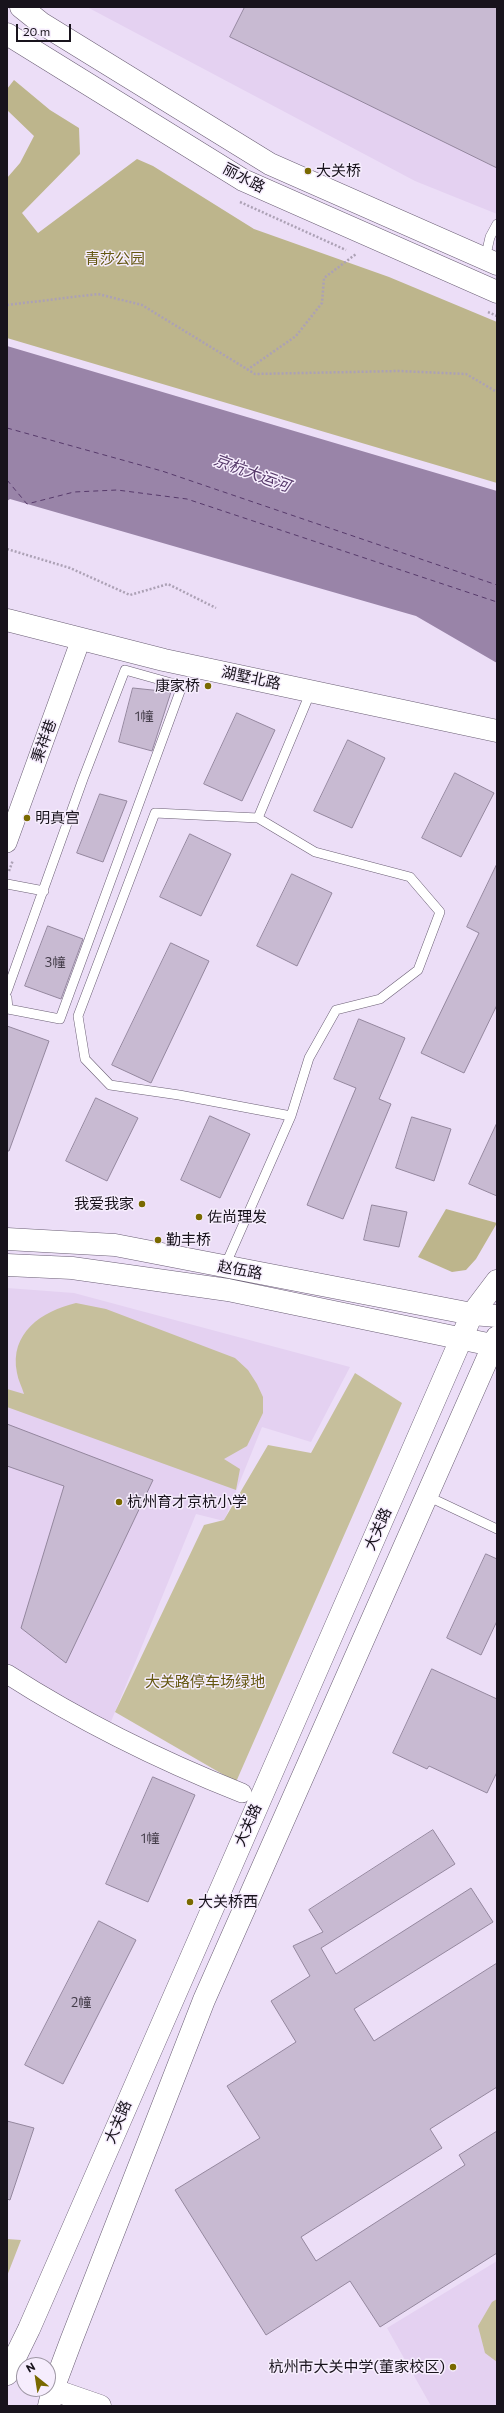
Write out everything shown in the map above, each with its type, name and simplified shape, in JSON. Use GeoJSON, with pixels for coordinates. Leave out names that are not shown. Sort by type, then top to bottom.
{"type":"FeatureCollection","features":[{"type":"Feature","properties":{"kind":"main road","name":"丽水路"},"geometry":{"type":"LineString","coordinates":[[21,7],[41,23],[270,164],[491,261]]}},
{"type":"Feature","properties":{"kind":"main road","name":"丽水路"},"geometry":{"type":"LineString","coordinates":[[7,34],[243,180],[497,292]]}},
{"type":"Feature","properties":{"kind":"main road","name":"湖墅北路"},"geometry":{"type":"LineString","coordinates":[[7,620],[164,660],[497,730]]}},
{"type":"Feature","properties":{"kind":"main road","name":"赵伍路"},"geometry":{"type":"LineString","coordinates":[[7,1239],[115,1245],[472,1314],[497,1316]]}},
{"type":"Feature","properties":{"kind":"main road","name":"赵伍路"},"geometry":{"type":"LineString","coordinates":[[7,1265],[72,1268],[159,1279],[249,1294],[461,1339],[496,1343]]}},
{"type":"Feature","properties":{"kind":"main road","name":"大关路"},"geometry":{"type":"LineString","coordinates":[[7,2374],[29,2329],[472,1314],[497,1281]]}},
{"type":"Feature","properties":{"kind":"main road","name":"大关路"},"geometry":{"type":"LineString","coordinates":[[56,2379],[204,2000],[496,1343]]}},
{"type":"Feature","properties":{"kind":"main road"},"geometry":{"type":"LineString","coordinates":[[56,2395],[100,2406]]}},
{"type":"Feature","properties":{"kind":"street","name":"秉祥巷"},"geometry":{"type":"LineString","coordinates":[[7,843],[81,639]]}},
{"type":"Feature","properties":{"kind":"street"},"geometry":{"type":"LineString","coordinates":[[7,1674],[58,1707],[130,1745],[242,1793]]}},
{"type":"Feature","properties":{"kind":"lane"},"geometry":{"type":"LineString","coordinates":[[491,261],[490,237],[497,224]]}},
{"type":"Feature","properties":{"kind":"lane"},"geometry":{"type":"LineString","coordinates":[[7,991],[83,779],[125,670],[182,686],[60,1019],[8,1009],[7,998]]}},
{"type":"Feature","properties":{"kind":"lane"},"geometry":{"type":"LineString","coordinates":[[258,818],[311,691]]}},
{"type":"Feature","properties":{"kind":"lane"},"geometry":{"type":"LineString","coordinates":[[225,1267],[291,1116],[309,1058],[336,1010],[380,999],[418,970],[440,912],[410,877],[315,852],[258,818],[154,813],[78,1016],[85,1059],[110,1085],[179,1095],[291,1116]]}},
{"type":"Feature","properties":{"kind":"lane"},"geometry":{"type":"LineString","coordinates":[[7,884],[44,891]]}},
{"type":"Feature","properties":{"kind":"lane"},"geometry":{"type":"LineString","coordinates":[[427,1496],[497,1529]]}},
{"type":"Feature","properties":{"kind":"path"},"geometry":{"type":"LineString","coordinates":[[247,370],[296,336],[322,303],[324,278],[356,254]]}},
{"type":"Feature","properties":{"kind":"path"},"geometry":{"type":"LineString","coordinates":[[7,305],[98,294],[142,305],[255,374],[399,371],[466,374],[497,392]]}},
{"type":"Feature","properties":{"kind":"path"},"geometry":{"type":"LineString","coordinates":[[7,549],[70,568],[130,596],[168,584],[216,608]]}},
{"type":"Feature","properties":{"kind":"shaded area"},"geometry":{"type":"Polygon","coordinates":[[[87,7],[497,7],[497,214],[415,181],[87,7]]]}},
{"type":"Feature","properties":{"kind":"shaded area","name":"杭州育才京杭小学"},"geometry":{"type":"Polygon","coordinates":[[[7,1288],[74,1293],[350,1367],[311,1442],[262,1427],[224,1521],[196,1514],[108,1729],[7,1666],[7,1288]]]}},
{"type":"Feature","properties":{"kind":"shaded area","name":"杭州市大关中学(董家校区)"},"geometry":{"type":"Polygon","coordinates":[[[497,2261],[497,2406],[431,2406],[387,2328],[497,2261]]]}},
{"type":"Feature","properties":{"kind":"green space","name":"青莎公园"},"geometry":{"type":"Polygon","coordinates":[[[14,80],[50,110],[79,128],[80,154],[22,213],[38,233],[137,159],[153,166],[254,229],[389,277],[497,322],[497,483],[7,338],[7,178],[20,163],[34,136],[7,110],[7,89],[14,80]]]}},
{"type":"Feature","properties":{"kind":"green space"},"geometry":{"type":"Polygon","coordinates":[[[446,1209],[497,1223],[476,1259],[466,1270],[452,1272],[418,1257],[446,1209]]]}},
{"type":"Feature","properties":{"kind":"green space"},"geometry":{"type":"Polygon","coordinates":[[[76,1303],[106,1309],[235,1358],[248,1370],[263,1397],[263,1413],[247,1446],[224,1459],[240,1469],[236,1490],[7,1407],[7,1389],[24,1394],[18,1376],[16,1359],[18,1346],[23,1335],[40,1318],[63,1307],[76,1303]]]}},
{"type":"Feature","properties":{"kind":"green space","name":"大关路停车场绿地"},"geometry":{"type":"Polygon","coordinates":[[[355,1373],[402,1403],[236,1782],[115,1712],[204,1525],[224,1520],[268,1445],[311,1453],[355,1373]]]}},
{"type":"Feature","properties":{"kind":"green space"},"geometry":{"type":"Polygon","coordinates":[[[7,2239],[21,2240],[7,2276],[7,2239]]]}},
{"type":"Feature","properties":{"kind":"green space"},"geometry":{"type":"Polygon","coordinates":[[[497,2299],[497,2362],[485,2353],[478,2326],[492,2302],[497,2299]]]}},
{"type":"Feature","properties":{"kind":"water","name":"京杭大运河"},"geometry":{"type":"Polygon","coordinates":[[[7,346],[497,491],[497,663],[416,616],[10,499],[7,501],[7,346]]]}},
{"type":"Feature","properties":{"kind":"building"},"geometry":{"type":"Polygon","coordinates":[[[245,7],[497,7],[497,168],[230,37],[245,7]]]}},
{"type":"Feature","properties":{"kind":"building"},"geometry":{"type":"Polygon","coordinates":[[[133,688],[171,692],[152,751],[119,742],[133,688]]]}},
{"type":"Feature","properties":{"kind":"building"},"geometry":{"type":"Polygon","coordinates":[[[237,713],[275,730],[242,801],[204,784],[237,713]]]}},
{"type":"Feature","properties":{"kind":"building"},"geometry":{"type":"Polygon","coordinates":[[[348,740],[385,758],[352,828],[314,811],[348,740]]]}},
{"type":"Feature","properties":{"kind":"building"},"geometry":{"type":"Polygon","coordinates":[[[455,773],[494,793],[461,857],[422,838],[455,773]]]}},
{"type":"Feature","properties":{"kind":"building"},"geometry":{"type":"Polygon","coordinates":[[[100,794],[127,801],[103,862],[77,853],[100,794]]]}},
{"type":"Feature","properties":{"kind":"building"},"geometry":{"type":"Polygon","coordinates":[[[190,834],[231,854],[201,916],[160,897],[190,834]]]}},
{"type":"Feature","properties":{"kind":"building"},"geometry":{"type":"Polygon","coordinates":[[[497,864],[497,1005],[464,1073],[421,1053],[479,933],[467,927],[497,864]]]}},
{"type":"Feature","properties":{"kind":"building"},"geometry":{"type":"Polygon","coordinates":[[[292,874],[332,893],[297,966],[257,946],[292,874]]]}},
{"type":"Feature","properties":{"kind":"building"},"geometry":{"type":"Polygon","coordinates":[[[48,926],[83,939],[61,999],[25,986],[48,926]]]}},
{"type":"Feature","properties":{"kind":"building"},"geometry":{"type":"Polygon","coordinates":[[[171,943],[209,961],[151,1083],[112,1065],[171,943]]]}},
{"type":"Feature","properties":{"kind":"building"},"geometry":{"type":"Polygon","coordinates":[[[359,1019],[405,1038],[379,1099],[391,1104],[343,1219],[307,1205],[356,1088],[334,1079],[359,1019]]]}},
{"type":"Feature","properties":{"kind":"building"},"geometry":{"type":"Polygon","coordinates":[[[7,1026],[49,1041],[9,1151],[7,1151],[7,1026]]]}},
{"type":"Feature","properties":{"kind":"building"},"geometry":{"type":"Polygon","coordinates":[[[96,1098],[138,1118],[107,1181],[66,1161],[96,1098]]]}},
{"type":"Feature","properties":{"kind":"building"},"geometry":{"type":"Polygon","coordinates":[[[210,1116],[250,1134],[220,1198],[181,1180],[210,1116]]]}},
{"type":"Feature","properties":{"kind":"building"},"geometry":{"type":"Polygon","coordinates":[[[412,1117],[451,1129],[434,1181],[396,1168],[412,1117]]]}},
{"type":"Feature","properties":{"kind":"building"},"geometry":{"type":"Polygon","coordinates":[[[497,1123],[497,1196],[469,1184],[497,1123]]]}},
{"type":"Feature","properties":{"kind":"building"},"geometry":{"type":"Polygon","coordinates":[[[372,1205],[407,1212],[399,1247],[364,1240],[372,1205]]]}},
{"type":"Feature","properties":{"kind":"building"},"geometry":{"type":"Polygon","coordinates":[[[7,1424],[153,1480],[66,1663],[21,1628],[64,1486],[7,1466],[7,1424]]]}},
{"type":"Feature","properties":{"kind":"building"},"geometry":{"type":"Polygon","coordinates":[[[486,1554],[497,1559],[497,1621],[481,1655],[447,1638],[486,1554]]]}},
{"type":"Feature","properties":{"kind":"building"},"geometry":{"type":"Polygon","coordinates":[[[432,1669],[497,1699],[497,1772],[487,1793],[429,1766],[427,1769],[393,1753],[432,1669]]]}},
{"type":"Feature","properties":{"kind":"building"},"geometry":{"type":"Polygon","coordinates":[[[153,1777],[195,1795],[148,1902],[106,1884],[153,1777]]]}},
{"type":"Feature","properties":{"kind":"building"},"geometry":{"type":"Polygon","coordinates":[[[433,1830],[455,1864],[321,1948],[336,1974],[471,1888],[493,1922],[354,2009],[374,2041],[497,1963],[497,2087],[430,2129],[442,2148],[301,2237],[316,2261],[465,2165],[459,2155],[497,2131],[497,2253],[380,2327],[350,2281],[266,2335],[175,2190],[260,2138],[227,2086],[296,2042],[271,2001],[310,1976],[293,1946],[323,1932],[309,1910],[433,1830]]]}},
{"type":"Feature","properties":{"kind":"building"},"geometry":{"type":"Polygon","coordinates":[[[99,1921],[136,1940],[63,2084],[25,2065],[99,1921]]]}},
{"type":"Feature","properties":{"kind":"building"},"geometry":{"type":"Polygon","coordinates":[[[7,2121],[34,2128],[10,2200],[7,2199],[7,2121]]]}},
{"type":"Feature","properties":{"kind":"ferry route"},"geometry":{"type":"LineString","coordinates":[[7,428],[162,471],[497,585]]}},
{"type":"Feature","properties":{"kind":"ferry route"},"geometry":{"type":"LineString","coordinates":[[7,480],[27,504],[74,492],[117,490],[187,499],[497,602]]}},
{"type":"Feature","properties":{"kind":"place","name":"大关桥"},"geometry":{"type":"Point","coordinates":[308,171]}},
{"type":"Feature","properties":{"kind":"place","name":"康家桥"},"geometry":{"type":"Point","coordinates":[208,686]}},
{"type":"Feature","properties":{"kind":"place","name":"明真宫"},"geometry":{"type":"Point","coordinates":[27,818]}},
{"type":"Feature","properties":{"kind":"place","name":"我爱我家"},"geometry":{"type":"Point","coordinates":[142,1204]}},
{"type":"Feature","properties":{"kind":"place","name":"佐尚理发"},"geometry":{"type":"Point","coordinates":[199,1217]}},
{"type":"Feature","properties":{"kind":"place","name":"勤丰桥"},"geometry":{"type":"Point","coordinates":[158,1240]}},
{"type":"Feature","properties":{"kind":"place","name":"杭州育才京杭小学"},"geometry":{"type":"Point","coordinates":[119,1502]}},
{"type":"Feature","properties":{"kind":"place","name":"大关桥西"},"geometry":{"type":"Point","coordinates":[190,1902]}},
{"type":"Feature","properties":{"kind":"place","name":"杭州市大关中学(董家校区)"},"geometry":{"type":"Point","coordinates":[453,2367]}}]}
